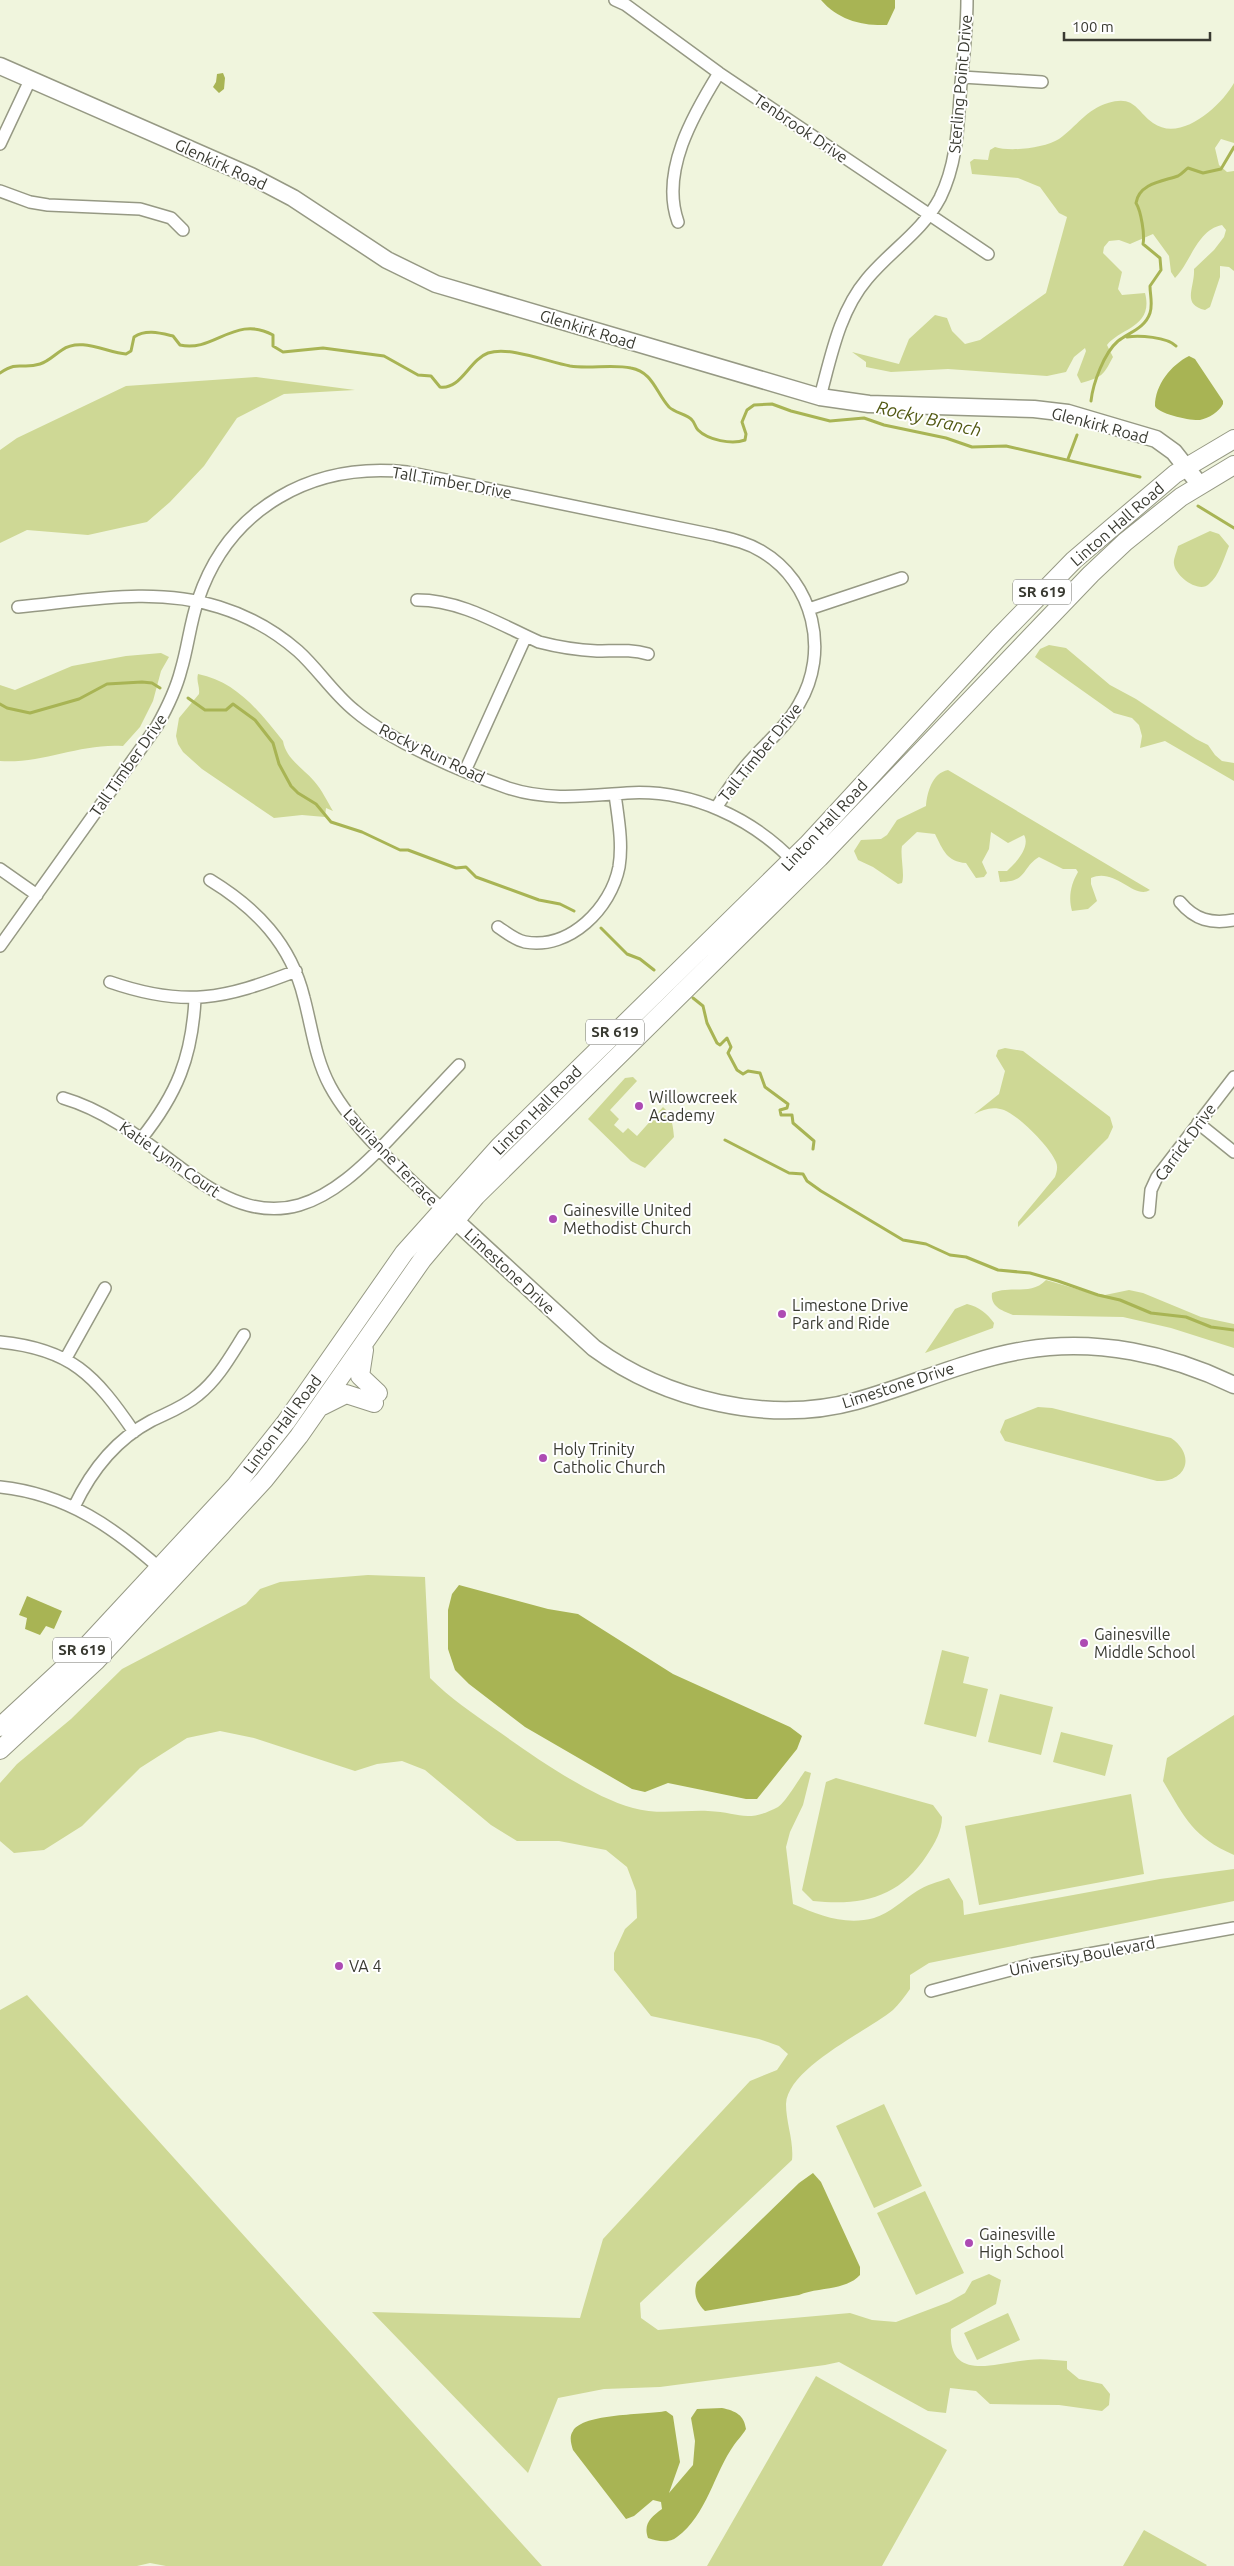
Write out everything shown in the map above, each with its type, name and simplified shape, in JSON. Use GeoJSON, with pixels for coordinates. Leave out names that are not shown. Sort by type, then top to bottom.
{"type":"FeatureCollection","features":[{"type":"Feature","properties":{"kind":"main road","name":"Linton Hall Road"},"geometry":{"type":"LineString","coordinates":[[798,866],[998,638],[1063,571],[1110,528],[1187,466],[1234,439]]}},
{"type":"Feature","properties":{"kind":"main road","name":"Linton Hall Road"},"geometry":{"type":"LineString","coordinates":[[0,1728],[80,1652],[213,1511],[278,1432],[404,1253],[449,1215],[578,1067],[798,866],[1125,542],[1181,497],[1234,465]]}},
{"type":"Feature","properties":{"kind":"main road","name":"Linton Hall Road"},"geometry":{"type":"LineString","coordinates":[[0,1750],[96,1661],[264,1480],[318,1410],[422,1260],[449,1215]]}},
{"type":"Feature","properties":{"kind":"main road"},"geometry":{"type":"LineString","coordinates":[[318,1410],[337,1397],[346,1394],[376,1398],[359,1373],[366,1341]]}},
{"type":"Feature","properties":{"kind":"street","name":"Tenbrook Drive"},"geometry":{"type":"LineString","coordinates":[[615,0],[626,5],[719,73],[988,254]]}},
{"type":"Feature","properties":{"kind":"street","name":"Sterling Point Drive"},"geometry":{"type":"LineString","coordinates":[[820,397],[841,324],[853,297],[866,279],[901,246],[930,214],[940,198],[952,165],[962,77],[967,0]]}},
{"type":"Feature","properties":{"kind":"street","name":"Glenkirk Road"},"geometry":{"type":"LineString","coordinates":[[0,66],[251,176],[293,198],[387,260],[436,284],[820,397],[869,404],[1034,409],[1068,414],[1156,440],[1169,448],[1187,466],[1200,485]]}},
{"type":"Feature","properties":{"kind":"street"},"geometry":{"type":"LineString","coordinates":[[678,222],[672,205],[672,187],[687,131],[696,109],[719,73]]}},
{"type":"Feature","properties":{"kind":"street"},"geometry":{"type":"LineString","coordinates":[[962,77],[1042,82]]}},
{"type":"Feature","properties":{"kind":"street"},"geometry":{"type":"LineString","coordinates":[[0,144],[31,78]]}},
{"type":"Feature","properties":{"kind":"street"},"geometry":{"type":"LineString","coordinates":[[0,191],[30,202],[48,205],[149,211],[171,218],[183,230]]}},
{"type":"Feature","properties":{"kind":"street","name":"Tall Timber Drive"},"geometry":{"type":"LineString","coordinates":[[0,946],[157,726],[168,707],[182,669],[197,601],[213,562],[242,526],[270,503],[288,492],[322,478],[343,472],[386,470],[446,480],[742,542],[761,551],[782,568],[794,581],[809,609],[815,634],[816,650],[811,679],[805,694],[791,716],[745,767],[716,808]]}},
{"type":"Feature","properties":{"kind":"street"},"geometry":{"type":"LineString","coordinates":[[809,609],[902,578]]}},
{"type":"Feature","properties":{"kind":"street","name":"Rocky Run Road"},"geometry":{"type":"LineString","coordinates":[[18,607],[150,596],[197,601],[236,613],[277,635],[299,652],[338,695],[372,724],[465,771],[508,788],[545,796],[567,798],[655,793],[676,796],[716,808],[744,823],[798,866]]}},
{"type":"Feature","properties":{"kind":"street"},"geometry":{"type":"LineString","coordinates":[[416,600],[446,602],[462,607],[526,636],[564,648],[636,650],[648,654]]}},
{"type":"Feature","properties":{"kind":"street"},"geometry":{"type":"LineString","coordinates":[[465,771],[526,636]]}},
{"type":"Feature","properties":{"kind":"street"},"geometry":{"type":"LineString","coordinates":[[498,927],[514,938],[524,942],[544,942],[572,932],[597,913],[610,895],[619,867],[621,838],[615,794]]}},
{"type":"Feature","properties":{"kind":"street"},"geometry":{"type":"LineString","coordinates":[[0,869],[37,895]]}},
{"type":"Feature","properties":{"kind":"street","name":"Laurianne Terrace"},"geometry":{"type":"LineString","coordinates":[[210,880],[244,902],[266,923],[288,954],[296,971],[304,997],[315,1049],[329,1084],[352,1120],[449,1215]]}},
{"type":"Feature","properties":{"kind":"street"},"geometry":{"type":"LineString","coordinates":[[1180,902],[1194,916],[1204,920],[1215,923],[1234,920]]}},
{"type":"Feature","properties":{"kind":"street"},"geometry":{"type":"LineString","coordinates":[[110,982],[161,997],[195,999],[236,992],[296,971]]}},
{"type":"Feature","properties":{"kind":"street"},"geometry":{"type":"LineString","coordinates":[[141,1139],[169,1101],[185,1068],[194,1022],[195,999]]}},
{"type":"Feature","properties":{"kind":"street","name":"Katie Lynn Court"},"geometry":{"type":"LineString","coordinates":[[63,1098],[99,1111],[221,1196],[249,1206],[265,1208],[299,1206],[327,1195],[359,1172],[459,1065]]}},
{"type":"Feature","properties":{"kind":"street","name":"Carrick Drive"},"geometry":{"type":"LineString","coordinates":[[1149,1212],[1151,1190],[1157,1177],[1234,1076]]}},
{"type":"Feature","properties":{"kind":"street"},"geometry":{"type":"LineString","coordinates":[[1198,1122],[1234,1152]]}},
{"type":"Feature","properties":{"kind":"street","name":"Limestone Drive"},"geometry":{"type":"LineString","coordinates":[[449,1215],[566,1324],[610,1360],[668,1389],[739,1406],[808,1409],[853,1402],[978,1359],[1057,1346],[1093,1347],[1158,1357],[1184,1364],[1234,1385]]}},
{"type":"Feature","properties":{"kind":"street"},"geometry":{"type":"LineString","coordinates":[[66,1358],[105,1288]]}},
{"type":"Feature","properties":{"kind":"street"},"geometry":{"type":"LineString","coordinates":[[74,1508],[91,1476],[103,1459],[134,1432],[197,1396],[220,1373],[244,1335]]}},
{"type":"Feature","properties":{"kind":"street"},"geometry":{"type":"LineString","coordinates":[[0,1342],[36,1348],[66,1358],[98,1384],[134,1432]]}},
{"type":"Feature","properties":{"kind":"street"},"geometry":{"type":"LineString","coordinates":[[0,1488],[31,1493],[74,1508],[130,1542],[172,1580]]}},
{"type":"Feature","properties":{"kind":"street","name":"University Boulevard"},"geometry":{"type":"LineString","coordinates":[[931,1991],[1033,1964],[1234,1928]]}},
{"type":"Feature","properties":{"kind":"shaded area"},"geometry":{"type":"Polygon","coordinates":[[[821,0],[895,0],[895,8],[887,25],[869,24],[843,17],[821,0]]]}},
{"type":"Feature","properties":{"kind":"shaded area"},"geometry":{"type":"Polygon","coordinates":[[[223,73],[225,78],[224,89],[219,93],[213,87],[217,74],[223,73]]]}},
{"type":"Feature","properties":{"kind":"shaded area"},"geometry":{"type":"Polygon","coordinates":[[[1234,83],[1234,143],[1221,139],[1215,148],[1219,165],[1227,172],[1234,171],[1234,271],[1229,267],[1220,266],[1220,277],[1210,307],[1205,310],[1193,304],[1191,294],[1194,269],[1214,250],[1224,237],[1226,230],[1222,225],[1206,233],[1175,278],[1171,272],[1169,256],[1153,234],[1130,244],[1119,240],[1109,241],[1104,247],[1103,253],[1122,272],[1118,289],[1122,295],[1145,293],[1145,313],[1140,320],[1107,345],[1113,357],[1104,372],[1093,379],[1081,383],[1077,375],[1086,351],[1085,348],[1074,357],[1066,372],[1047,376],[948,369],[891,372],[866,367],[866,362],[852,352],[899,364],[909,339],[935,315],[947,318],[952,331],[965,344],[980,340],[1046,293],[1067,217],[1059,213],[1040,187],[1018,178],[972,174],[970,162],[974,159],[988,160],[990,150],[995,147],[1018,149],[1037,147],[1053,142],[1094,109],[1117,101],[1124,101],[1134,105],[1153,123],[1164,128],[1188,125],[1199,119],[1220,102],[1234,83]]]}},
{"type":"Feature","properties":{"kind":"shaded area"},"geometry":{"type":"Polygon","coordinates":[[[1189,356],[1195,359],[1223,401],[1223,404],[1216,412],[1200,420],[1168,414],[1157,409],[1155,406],[1158,391],[1165,377],[1170,370],[1189,356]]]}},
{"type":"Feature","properties":{"kind":"shaded area"},"geometry":{"type":"Polygon","coordinates":[[[256,377],[355,390],[284,394],[237,418],[204,466],[170,502],[147,522],[88,535],[27,530],[0,543],[0,450],[17,438],[126,386],[256,377]]]}},
{"type":"Feature","properties":{"kind":"shaded area"},"geometry":{"type":"Polygon","coordinates":[[[1210,531],[1219,534],[1229,546],[1213,581],[1205,587],[1199,587],[1188,582],[1178,574],[1175,569],[1174,560],[1178,546],[1210,531]]]}},
{"type":"Feature","properties":{"kind":"shaded area"},"geometry":{"type":"Polygon","coordinates":[[[1049,645],[1066,648],[1110,685],[1136,699],[1208,745],[1222,761],[1234,763],[1234,781],[1165,741],[1140,748],[1142,736],[1139,725],[1132,718],[1114,713],[1035,657],[1040,649],[1049,645]]]}},
{"type":"Feature","properties":{"kind":"shaded area"},"geometry":{"type":"Polygon","coordinates":[[[161,653],[169,657],[161,671],[153,701],[140,727],[123,746],[92,748],[31,760],[0,761],[0,685],[15,690],[72,666],[126,656],[161,653]]]}},
{"type":"Feature","properties":{"kind":"shaded area"},"geometry":{"type":"Polygon","coordinates":[[[198,674],[212,678],[236,691],[256,709],[283,741],[291,758],[317,784],[333,811],[326,808],[325,817],[302,815],[274,818],[202,769],[183,752],[176,736],[179,718],[199,694],[198,674]]]}},
{"type":"Feature","properties":{"kind":"shaded area"},"geometry":{"type":"Polygon","coordinates":[[[948,770],[1150,890],[1144,892],[1137,891],[1108,877],[1091,878],[1091,884],[1097,901],[1088,909],[1072,911],[1071,891],[1078,872],[1076,869],[1063,869],[1039,857],[1033,861],[1020,877],[1015,880],[1000,882],[998,871],[1007,871],[1018,860],[1024,850],[1026,840],[1024,835],[1008,843],[991,832],[989,849],[982,862],[987,873],[984,877],[976,878],[966,863],[950,858],[943,850],[935,834],[917,832],[902,846],[902,883],[898,884],[873,867],[858,860],[854,851],[861,840],[881,839],[887,835],[897,820],[926,806],[929,790],[934,779],[948,770]]]}},
{"type":"Feature","properties":{"kind":"shaded area"},"geometry":{"type":"Polygon","coordinates":[[[1005,1048],[1023,1051],[1110,1117],[1113,1127],[1108,1138],[1018,1227],[1018,1222],[1055,1177],[1057,1166],[1053,1156],[1041,1141],[1010,1113],[992,1108],[974,1114],[999,1094],[1005,1071],[996,1056],[998,1050],[1005,1048]]]}},
{"type":"Feature","properties":{"kind":"shaded area"},"geometry":{"type":"Polygon","coordinates":[[[633,1077],[637,1081],[610,1110],[619,1119],[614,1125],[623,1133],[628,1128],[637,1136],[663,1107],[670,1117],[673,1129],[674,1137],[645,1168],[631,1161],[588,1119],[625,1078],[633,1077]]]}},
{"type":"Feature","properties":{"kind":"shaded area"},"geometry":{"type":"Polygon","coordinates":[[[1046,1280],[1087,1292],[1105,1295],[1129,1290],[1143,1293],[1201,1317],[1234,1324],[1234,1348],[1171,1328],[1123,1317],[1013,1315],[998,1308],[993,1302],[992,1293],[1034,1288],[1046,1280]]]}},
{"type":"Feature","properties":{"kind":"shaded area"},"geometry":{"type":"Polygon","coordinates":[[[967,1304],[986,1313],[994,1323],[993,1328],[925,1353],[955,1309],[967,1304]]]}},
{"type":"Feature","properties":{"kind":"shaded area"},"geometry":{"type":"Polygon","coordinates":[[[1038,1407],[1052,1408],[1171,1438],[1184,1452],[1185,1466],[1175,1477],[1157,1481],[1005,1441],[1000,1432],[1005,1420],[1038,1407]]]}},
{"type":"Feature","properties":{"kind":"shaded area"},"geometry":{"type":"Polygon","coordinates":[[[368,1575],[425,1577],[430,1678],[461,1705],[526,1751],[561,1774],[598,1794],[642,1810],[661,1812],[708,1811],[750,1816],[767,1812],[781,1805],[805,1771],[811,1773],[803,1805],[790,1832],[786,1847],[793,1904],[822,1915],[853,1921],[874,1918],[891,1910],[921,1889],[949,1878],[963,1901],[964,1915],[1160,1879],[1234,1869],[1234,1901],[929,1963],[910,1975],[910,1989],[893,2010],[814,2064],[790,2090],[786,2104],[792,2160],[640,2303],[641,2318],[658,2330],[850,2313],[872,2320],[896,2322],[949,2302],[965,2293],[972,2281],[989,2274],[1001,2280],[996,2304],[951,2329],[952,2346],[957,2357],[965,2363],[976,2366],[1033,2359],[1067,2361],[1067,2369],[1079,2379],[1102,2384],[1110,2394],[1109,2405],[1102,2411],[1059,2405],[990,2404],[976,2391],[950,2388],[946,2413],[928,2411],[839,2362],[660,2387],[604,2389],[558,2398],[528,2473],[372,2312],[580,2318],[603,2239],[750,2081],[777,2070],[788,2054],[779,2046],[759,2039],[651,2016],[614,1970],[614,1953],[625,1929],[637,1918],[636,1891],[627,1867],[606,1850],[559,1841],[517,1841],[491,1825],[425,1770],[402,1761],[377,1764],[355,1771],[254,1738],[220,1731],[187,1738],[140,1768],[82,1826],[44,1850],[14,1853],[0,1841],[0,1783],[17,1764],[71,1719],[122,1669],[246,1604],[260,1589],[280,1582],[368,1575]]]}},
{"type":"Feature","properties":{"kind":"shaded area"},"geometry":{"type":"Polygon","coordinates":[[[459,1585],[548,1609],[578,1614],[673,1674],[790,1727],[802,1736],[797,1749],[757,1799],[746,1799],[668,1783],[645,1792],[632,1789],[525,1727],[469,1684],[455,1670],[448,1649],[448,1610],[452,1594],[459,1585]]]}},
{"type":"Feature","properties":{"kind":"shaded area"},"geometry":{"type":"Polygon","coordinates":[[[27,1596],[62,1611],[54,1629],[46,1626],[40,1635],[25,1629],[27,1618],[19,1615],[27,1596]]]}},
{"type":"Feature","properties":{"kind":"shaded area"},"geometry":{"type":"Polygon","coordinates":[[[942,1650],[969,1657],[963,1683],[988,1689],[976,1737],[924,1724],[942,1650]]]}},
{"type":"Feature","properties":{"kind":"shaded area"},"geometry":{"type":"Polygon","coordinates":[[[1000,1694],[1053,1707],[1041,1755],[988,1742],[1000,1694]]]}},
{"type":"Feature","properties":{"kind":"shaded area"},"geometry":{"type":"Polygon","coordinates":[[[1234,1715],[1234,1855],[1209,1841],[1191,1825],[1163,1781],[1167,1758],[1234,1715]]]}},
{"type":"Feature","properties":{"kind":"shaded area"},"geometry":{"type":"Polygon","coordinates":[[[1061,1732],[1113,1745],[1105,1776],[1053,1762],[1061,1732]]]}},
{"type":"Feature","properties":{"kind":"shaded area"},"geometry":{"type":"Polygon","coordinates":[[[836,1778],[933,1805],[942,1817],[941,1827],[935,1841],[916,1870],[892,1890],[878,1896],[848,1902],[813,1901],[802,1890],[826,1782],[836,1778]]]}},
{"type":"Feature","properties":{"kind":"shaded area"},"geometry":{"type":"Polygon","coordinates":[[[1131,1794],[1144,1874],[979,1905],[965,1826],[1131,1794]]]}},
{"type":"Feature","properties":{"kind":"shaded area"},"geometry":{"type":"Polygon","coordinates":[[[27,1995],[542,2566],[166,2566],[150,2563],[137,2566],[0,2566],[0,2010],[27,1995]]]}},
{"type":"Feature","properties":{"kind":"shaded area"},"geometry":{"type":"Polygon","coordinates":[[[884,2104],[922,2186],[874,2208],[836,2126],[884,2104]]]}},
{"type":"Feature","properties":{"kind":"shaded area"},"geometry":{"type":"Polygon","coordinates":[[[813,2173],[821,2182],[860,2267],[860,2275],[847,2284],[839,2286],[799,2295],[705,2311],[696,2297],[697,2282],[799,2183],[813,2173]]]}},
{"type":"Feature","properties":{"kind":"shaded area"},"geometry":{"type":"Polygon","coordinates":[[[925,2191],[964,2273],[916,2295],[877,2213],[925,2191]]]}},
{"type":"Feature","properties":{"kind":"shaded area"},"geometry":{"type":"Polygon","coordinates":[[[1008,2313],[1020,2340],[977,2360],[964,2333],[1008,2313]]]}},
{"type":"Feature","properties":{"kind":"shaded area"},"geometry":{"type":"Polygon","coordinates":[[[816,2376],[947,2450],[882,2566],[707,2566],[816,2376]]]}},
{"type":"Feature","properties":{"kind":"shaded area"},"geometry":{"type":"Polygon","coordinates":[[[722,2408],[739,2414],[746,2429],[727,2456],[696,2517],[687,2528],[670,2541],[648,2538],[647,2525],[654,2515],[662,2509],[661,2502],[653,2500],[634,2516],[626,2519],[573,2450],[572,2433],[579,2425],[602,2418],[666,2411],[673,2416],[680,2462],[669,2493],[693,2465],[695,2441],[691,2418],[697,2409],[722,2408]]]}},
{"type":"Feature","properties":{"kind":"shaded area"},"geometry":{"type":"Polygon","coordinates":[[[1144,2530],[1207,2565],[1123,2566],[1144,2530]]]}},
{"type":"Feature","properties":{"kind":"waterway"},"geometry":{"type":"LineString","coordinates":[[1091,401],[1097,377],[1108,353],[1118,341],[1141,326],[1148,318],[1151,306],[1150,286],[1161,270],[1160,258],[1143,244],[1142,223],[1136,203],[1138,196],[1147,187],[1159,181],[1178,176],[1188,168],[1203,173],[1221,169],[1234,147]]}},
{"type":"Feature","properties":{"kind":"waterway","name":"Rocky Branch"},"geometry":{"type":"LineString","coordinates":[[0,373],[16,366],[40,364],[69,346],[93,346],[126,354],[131,351],[134,337],[148,332],[173,336],[180,345],[192,346],[204,344],[236,331],[247,329],[259,330],[273,335],[273,346],[283,352],[323,348],[384,356],[418,375],[431,376],[440,387],[454,384],[481,357],[497,351],[529,355],[570,366],[617,366],[638,370],[649,378],[669,407],[690,418],[702,434],[720,441],[734,442],[745,440],[746,434],[742,422],[747,410],[754,405],[772,404],[830,421],[864,418],[884,425],[946,438],[972,447],[1006,446],[1140,477]]}},
{"type":"Feature","properties":{"kind":"waterway"},"geometry":{"type":"LineString","coordinates":[[1127,337],[1138,336],[1160,339],[1176,346]]}},
{"type":"Feature","properties":{"kind":"waterway"},"geometry":{"type":"LineString","coordinates":[[1068,459],[1077,435]]}},
{"type":"Feature","properties":{"kind":"waterway","name":"Rocky Branch"},"geometry":{"type":"LineString","coordinates":[[1198,506],[1234,528]]}},
{"type":"Feature","properties":{"kind":"waterway"},"geometry":{"type":"LineString","coordinates":[[0,704],[7,708],[30,713],[79,699],[107,684],[142,682],[152,683],[160,688]]}},
{"type":"Feature","properties":{"kind":"waterway"},"geometry":{"type":"LineString","coordinates":[[188,698],[205,710],[226,710],[233,704],[255,720],[273,743],[279,764],[291,786],[298,793],[316,804],[331,822],[362,832],[400,850],[408,850],[456,868],[466,867],[476,877],[539,900],[560,904],[574,911]]}},
{"type":"Feature","properties":{"kind":"waterway"},"geometry":{"type":"LineString","coordinates":[[601,928],[627,954],[640,959],[654,970]]}},
{"type":"Feature","properties":{"kind":"waterway"},"geometry":{"type":"LineString","coordinates":[[693,998],[703,1006],[707,1023],[717,1043],[720,1045],[727,1038],[731,1047],[728,1053],[737,1070],[743,1074],[748,1071],[760,1073],[765,1087],[788,1104],[787,1108],[780,1110],[781,1115],[792,1115],[793,1123],[814,1141],[813,1149]]}},
{"type":"Feature","properties":{"kind":"waterway"},"geometry":{"type":"LineString","coordinates":[[725,1140],[789,1173],[803,1174],[807,1181],[821,1191],[903,1240],[926,1244],[950,1255],[966,1257],[998,1270],[1030,1273],[1058,1281],[1098,1295],[1120,1300],[1151,1313],[1186,1317],[1211,1327],[1234,1330]]}},
{"type":"Feature","properties":{"kind":"place","name":"Willowcreek Academy"},"geometry":{"type":"Point","coordinates":[639,1106]}},
{"type":"Feature","properties":{"kind":"place","name":"Gainesville United Methodist Church"},"geometry":{"type":"Point","coordinates":[553,1219]}},
{"type":"Feature","properties":{"kind":"place","name":"Limestone Drive Park and Ride"},"geometry":{"type":"Point","coordinates":[782,1314]}},
{"type":"Feature","properties":{"kind":"place","name":"Holy Trinity Catholic Church"},"geometry":{"type":"Point","coordinates":[543,1458]}},
{"type":"Feature","properties":{"kind":"place","name":"Gainesville Middle School"},"geometry":{"type":"Point","coordinates":[1084,1643]}},
{"type":"Feature","properties":{"kind":"place","name":"VA 4"},"geometry":{"type":"Point","coordinates":[339,1966]}},
{"type":"Feature","properties":{"kind":"place","name":"Gainesville High School"},"geometry":{"type":"Point","coordinates":[969,2243]}}]}
